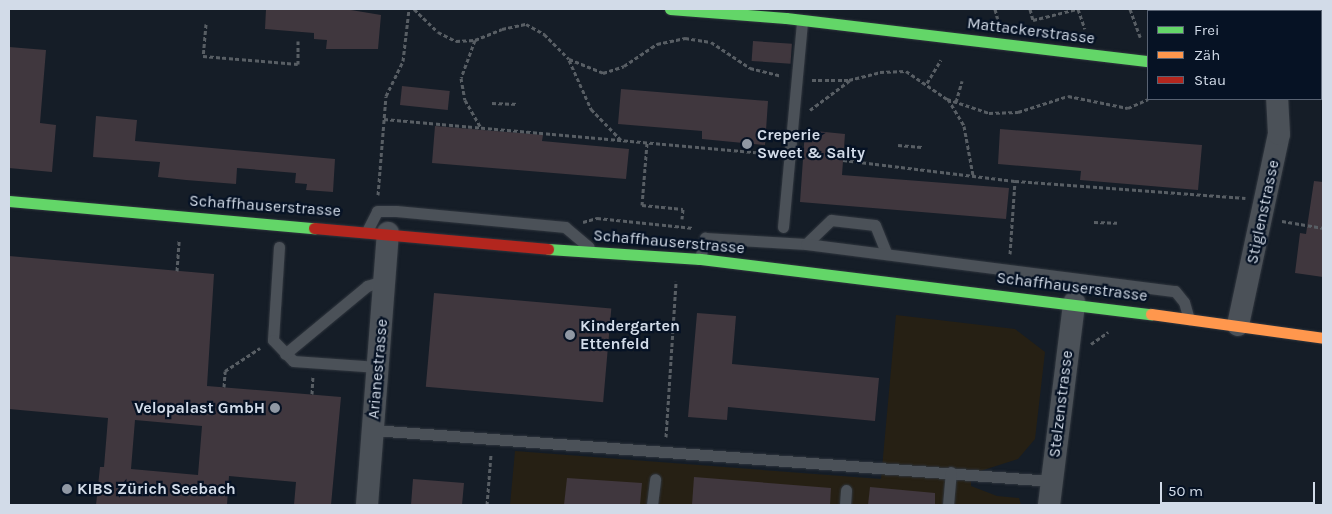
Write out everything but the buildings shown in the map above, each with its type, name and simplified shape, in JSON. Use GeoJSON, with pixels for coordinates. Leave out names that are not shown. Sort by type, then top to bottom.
{"type":"FeatureCollection","features":[{"type":"Feature","properties":{"kind":"main road","name":"Mattackerstrasse"},"geometry":{"type":"LineString","coordinates":[[670,9],[802,21],[1147,61]]}},
{"type":"Feature","properties":{"kind":"main road","name":"Schaffhauserstrasse"},"geometry":{"type":"LineString","coordinates":[[9,201],[378,232],[596,253],[700,259],[1074,304],[1323,338]]}},
{"type":"Feature","properties":{"kind":"street","name":"Stiglenstrasse"},"geometry":{"type":"LineString","coordinates":[[1238,325],[1279,134],[1277,100]]}},
{"type":"Feature","properties":{"kind":"street","name":"Arianestrasse"},"geometry":{"type":"LineString","coordinates":[[367,505],[385,280],[378,232]]}},
{"type":"Feature","properties":{"kind":"street","name":"Stelzenstrasse"},"geometry":{"type":"LineString","coordinates":[[1049,505],[1074,304]]}},
{"type":"Feature","properties":{"kind":"lane"},"geometry":{"type":"LineString","coordinates":[[783,227],[802,21]]}},
{"type":"Feature","properties":{"kind":"lane"},"geometry":{"type":"LineString","coordinates":[[378,232],[377,211],[565,227],[596,253]]}},
{"type":"Feature","properties":{"kind":"lane"},"geometry":{"type":"LineString","coordinates":[[806,244],[832,220],[875,225],[887,254]]}},
{"type":"Feature","properties":{"kind":"lane"},"geometry":{"type":"LineString","coordinates":[[700,259],[705,238],[806,244],[1175,291],[1184,302],[1189,319]]}},
{"type":"Feature","properties":{"kind":"lane"},"geometry":{"type":"LineString","coordinates":[[279,247],[273,340],[293,362],[378,367]]}},
{"type":"Feature","properties":{"kind":"lane"},"geometry":{"type":"LineString","coordinates":[[286,354],[367,286],[385,280]]}},
{"type":"Feature","properties":{"kind":"lane"},"geometry":{"type":"LineString","coordinates":[[373,430],[1052,481]]}},
{"type":"Feature","properties":{"kind":"lane"},"geometry":{"type":"LineString","coordinates":[[948,505],[951,472]]}},
{"type":"Feature","properties":{"kind":"lane"},"geometry":{"type":"LineString","coordinates":[[652,505],[655,479]]}},
{"type":"Feature","properties":{"kind":"lane"},"geometry":{"type":"LineString","coordinates":[[845,505],[846,490]]}},
{"type":"Feature","properties":{"kind":"path"},"geometry":{"type":"LineString","coordinates":[[377,211],[386,96],[403,61],[409,9]]}},
{"type":"Feature","properties":{"kind":"path"},"geometry":{"type":"LineString","coordinates":[[414,9],[438,32],[456,41],[476,40],[502,29],[526,24],[544,34],[569,59],[591,109],[621,140]]}},
{"type":"Feature","properties":{"kind":"path"},"geometry":{"type":"LineString","coordinates":[[1033,20],[1077,9],[1086,32]]}},
{"type":"Feature","properties":{"kind":"path"},"geometry":{"type":"LineString","coordinates":[[1130,9],[1141,40]]}},
{"type":"Feature","properties":{"kind":"path"},"geometry":{"type":"LineString","coordinates":[[206,24],[203,56],[298,64],[298,41]]}},
{"type":"Feature","properties":{"kind":"path"},"geometry":{"type":"LineString","coordinates":[[569,59],[603,73],[624,66],[657,44],[685,38],[711,42],[750,68],[797,79],[849,80],[880,72],[906,71],[928,83],[948,98],[989,113],[1018,112],[1068,96],[1128,108],[1147,99]]}},
{"type":"Feature","properties":{"kind":"path"},"geometry":{"type":"LineString","coordinates":[[476,40],[461,78],[465,100],[481,128]]}},
{"type":"Feature","properties":{"kind":"path"},"geometry":{"type":"LineString","coordinates":[[928,83],[942,57]]}},
{"type":"Feature","properties":{"kind":"path"},"geometry":{"type":"LineString","coordinates":[[793,118],[815,107],[849,80]]}},
{"type":"Feature","properties":{"kind":"path"},"geometry":{"type":"LineString","coordinates":[[956,102],[962,81]]}},
{"type":"Feature","properties":{"kind":"path"},"geometry":{"type":"LineString","coordinates":[[948,98],[964,126],[973,175]]}},
{"type":"Feature","properties":{"kind":"path"},"geometry":{"type":"LineString","coordinates":[[492,103],[518,104]]}},
{"type":"Feature","properties":{"kind":"path"},"geometry":{"type":"LineString","coordinates":[[384,119],[790,156]]}},
{"type":"Feature","properties":{"kind":"path"},"geometry":{"type":"LineString","coordinates":[[647,142],[642,205],[683,209],[682,219]]}},
{"type":"Feature","properties":{"kind":"path"},"geometry":{"type":"LineString","coordinates":[[898,145],[922,147]]}},
{"type":"Feature","properties":{"kind":"path"},"geometry":{"type":"LineString","coordinates":[[843,160],[1015,181],[1253,198]]}},
{"type":"Feature","properties":{"kind":"path"},"geometry":{"type":"LineString","coordinates":[[1010,254],[1015,181]]}},
{"type":"Feature","properties":{"kind":"path"},"geometry":{"type":"LineString","coordinates":[[565,227],[597,218],[681,225],[696,229],[705,238]]}},
{"type":"Feature","properties":{"kind":"path"},"geometry":{"type":"LineString","coordinates":[[1274,220],[1323,228]]}},
{"type":"Feature","properties":{"kind":"path"},"geometry":{"type":"LineString","coordinates":[[1094,222],[1117,223]]}},
{"type":"Feature","properties":{"kind":"path"},"geometry":{"type":"LineString","coordinates":[[178,271],[180,239]]}},
{"type":"Feature","properties":{"kind":"path"},"geometry":{"type":"LineString","coordinates":[[665,451],[676,280]]}},
{"type":"Feature","properties":{"kind":"path"},"geometry":{"type":"LineString","coordinates":[[224,387],[224,371],[263,346]]}},
{"type":"Feature","properties":{"kind":"path"},"geometry":{"type":"LineString","coordinates":[[487,505],[492,438]]}},
{"type":"Feature","properties":{"kind":"shaded area"},"geometry":{"type":"Polygon","coordinates":[[[896,315],[1015,329],[1045,352],[1035,439],[1018,459],[971,474],[971,486],[997,496],[1019,498],[1021,505],[510,505],[515,451],[881,479],[896,315]]]}},
{"type":"Feature","properties":{"kind":"traffic: fast"},"geometry":{"type":"LineString","coordinates":[[670,9],[786,18],[1147,61]]}},
{"type":"Feature","properties":{"kind":"traffic: fast"},"geometry":{"type":"LineString","coordinates":[[9,201],[314,228]]}},
{"type":"Feature","properties":{"kind":"traffic: fast"},"geometry":{"type":"LineString","coordinates":[[548,249],[700,259],[1151,314]]}},
{"type":"Feature","properties":{"kind":"traffic: slow"},"geometry":{"type":"LineString","coordinates":[[1151,314],[1323,338]]}},
{"type":"Feature","properties":{"kind":"traffic: jam"},"geometry":{"type":"LineString","coordinates":[[314,228],[548,249]]}},
{"type":"Feature","properties":{"kind":"place","name":"Creperie Sweet & Salty"},"geometry":{"type":"Point","coordinates":[747,144]}},
{"type":"Feature","properties":{"kind":"place","name":"Kindergarten Ettenfeld"},"geometry":{"type":"Point","coordinates":[570,335]}},
{"type":"Feature","properties":{"kind":"place","name":"Velopalast GmbH"},"geometry":{"type":"Point","coordinates":[275,408]}},
{"type":"Feature","properties":{"kind":"place","name":"KIBS Zürich Seebach"},"geometry":{"type":"Point","coordinates":[67,489]}}]}
